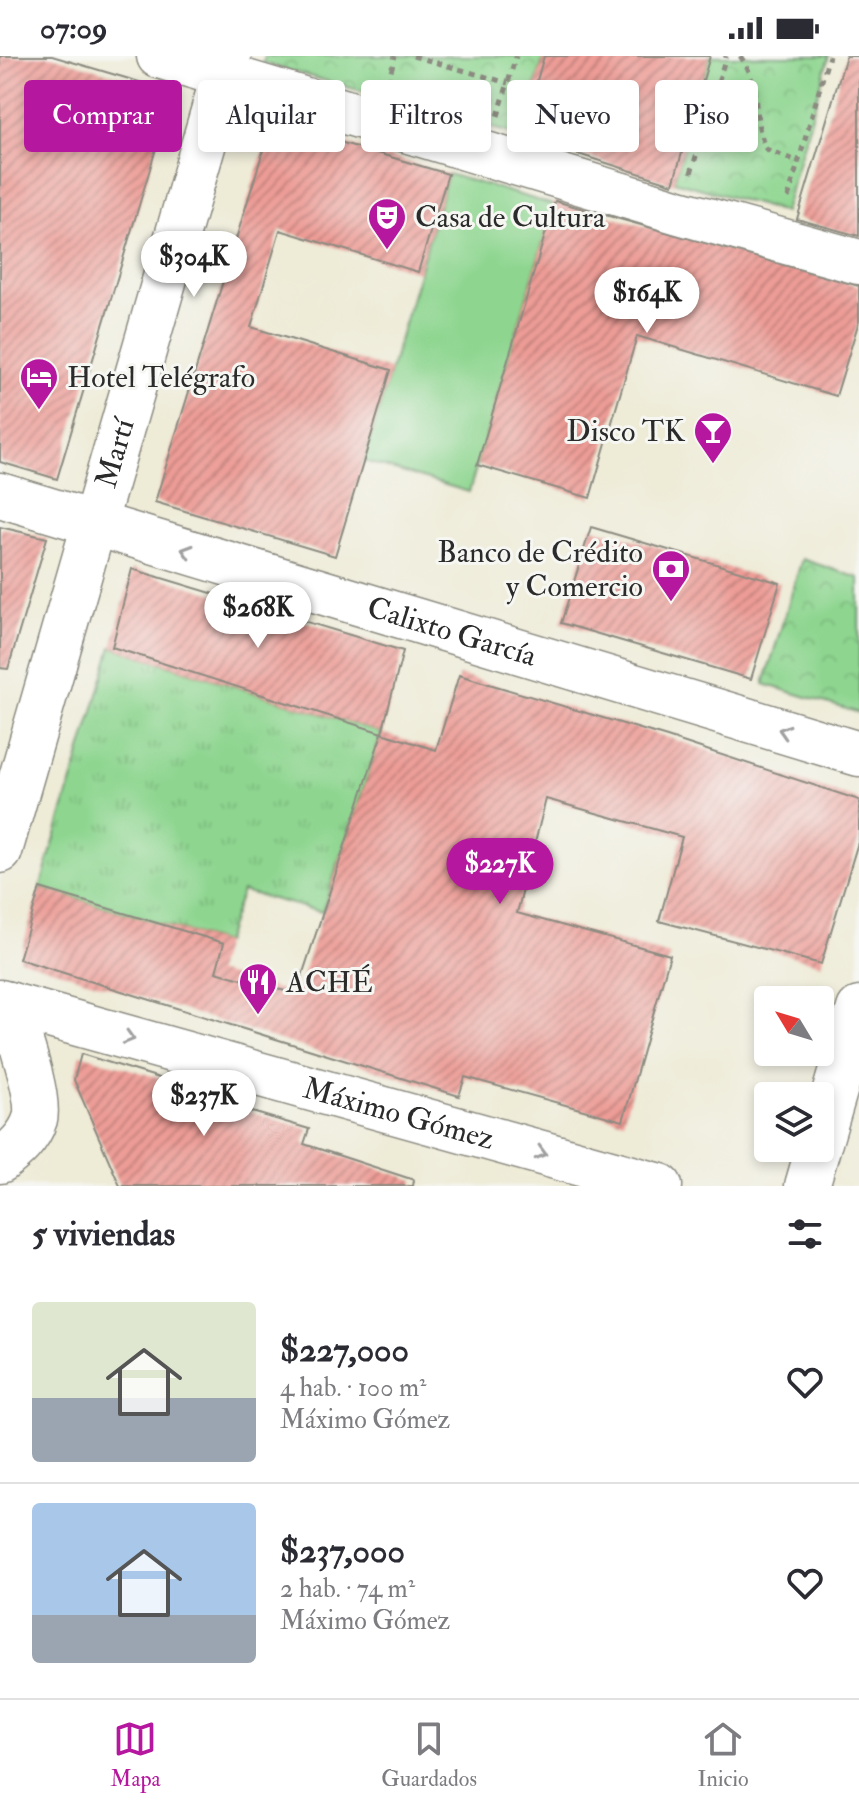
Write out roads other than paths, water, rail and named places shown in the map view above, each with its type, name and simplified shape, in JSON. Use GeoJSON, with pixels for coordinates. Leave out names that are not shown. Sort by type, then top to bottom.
{"type":"FeatureCollection","features":[{"type":"Feature","properties":{"kind":"main road"},"geometry":{"type":"LineString","coordinates":[[159,56],[226,66],[487,153],[679,212],[859,262]]}},
{"type":"Feature","properties":{"kind":"main road","name":"Martí"},"geometry":{"type":"LineString","coordinates":[[0,851],[226,66]]}},
{"type":"Feature","properties":{"kind":"main road","name":"Calixto García"},"geometry":{"type":"LineString","coordinates":[[0,495],[859,754]]}},
{"type":"Feature","properties":{"kind":"main road"},"geometry":{"type":"LineString","coordinates":[[0,1161],[20,1146],[35,1117],[31,1083],[3,995]]}},
{"type":"Feature","properties":{"kind":"main road","name":"Máximo Gómez"},"geometry":{"type":"LineString","coordinates":[[3,995],[74,1022],[660,1186]]}},
{"type":"Feature","properties":{"kind":"main road"},"geometry":{"type":"LineString","coordinates":[[834,1094],[859,1009]]}},
{"type":"Feature","properties":{"kind":"main road"},"geometry":{"type":"LineString","coordinates":[[31,1083],[40,1053],[49,1038],[74,1022]]}},
{"type":"Feature","properties":{"kind":"main road"},"geometry":{"type":"LineString","coordinates":[[807,1186],[814,1162]]}},
{"type":"Feature","properties":{"kind":"place","name":"Casa de Cultura"},"geometry":{"type":"Point","coordinates":[387,251]}},
{"type":"Feature","properties":{"kind":"place","name":"Hotel Telégrafo"},"geometry":{"type":"Point","coordinates":[39,411]}},
{"type":"Feature","properties":{"kind":"place","name":"Disco TK"},"geometry":{"type":"Point","coordinates":[713,465]}},
{"type":"Feature","properties":{"kind":"place","name":"Banco de Crédito y Comercio"},"geometry":{"type":"Point","coordinates":[671,603]}},
{"type":"Feature","properties":{"kind":"place","name":"ACHÉ"},"geometry":{"type":"Point","coordinates":[258,1016]}}]}
